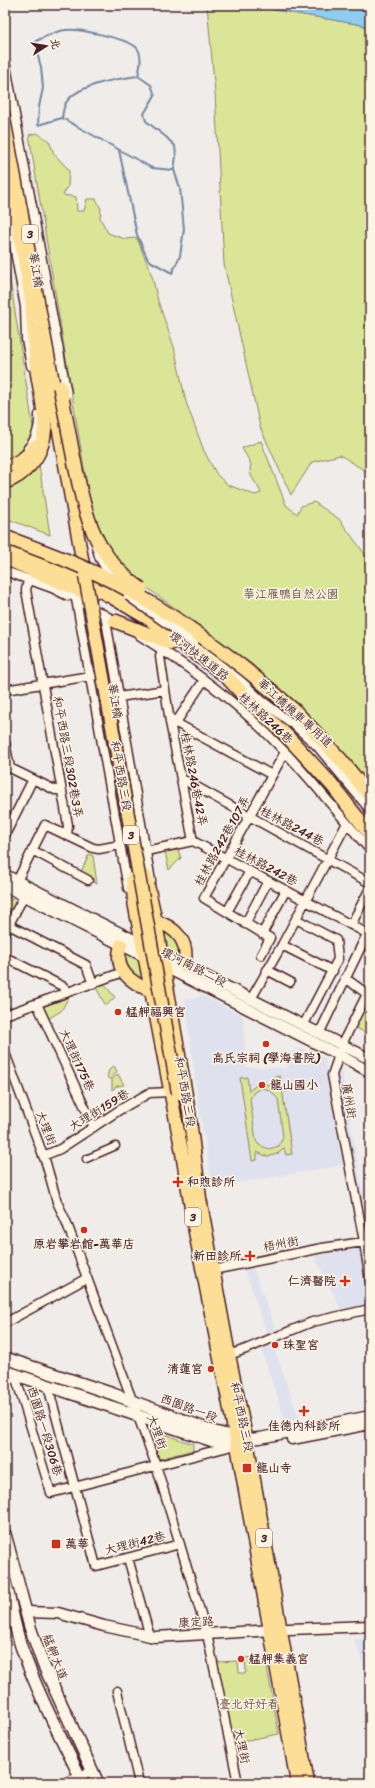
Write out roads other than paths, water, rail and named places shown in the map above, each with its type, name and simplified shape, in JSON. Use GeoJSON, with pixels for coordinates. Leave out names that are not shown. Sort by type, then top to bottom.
{"type":"FeatureCollection","features":[{"type":"Feature","properties":{"kind":"highway"},"geometry":{"type":"LineString","coordinates":[[5,482],[12,480],[25,470],[36,458],[42,446],[45,432],[36,362],[32,306]]}},
{"type":"Feature","properties":{"kind":"highway"},"geometry":{"type":"LineString","coordinates":[[48,338],[55,355],[83,504],[96,539],[108,558],[127,579],[175,612],[187,626]]}},
{"type":"Feature","properties":{"kind":"highway"},"geometry":{"type":"LineString","coordinates":[[5,467],[17,463],[29,455],[37,444],[44,421]]}},
{"type":"Feature","properties":{"kind":"highway","name":"環河快速道路"},"geometry":{"type":"LineString","coordinates":[[5,536],[68,560],[124,587],[187,626],[252,673],[295,711],[341,760],[370,796]]}},
{"type":"Feature","properties":{"kind":"highway","name":"環河快速道路"},"geometry":{"type":"LineString","coordinates":[[5,547],[61,570],[152,620],[226,676],[250,702],[286,735],[332,785],[370,834]]}},
{"type":"Feature","properties":{"kind":"highway"},"geometry":{"type":"LineString","coordinates":[[5,558],[97,598],[137,620],[167,647]]}},
{"type":"Feature","properties":{"kind":"highway"},"geometry":{"type":"LineString","coordinates":[[110,618],[167,647],[250,702]]}},
{"type":"Feature","properties":{"kind":"main road","name":"華江橋"},"geometry":{"type":"LineString","coordinates":[[5,98],[48,338],[48,371]]}},
{"type":"Feature","properties":{"kind":"main road","name":"華江橋"},"geometry":{"type":"LineString","coordinates":[[5,154],[32,306],[41,350],[48,371],[85,576],[84,607],[132,879]]}},
{"type":"Feature","properties":{"kind":"main road","name":"華江橋"},"geometry":{"type":"LineString","coordinates":[[85,576],[98,605],[146,876]]}},
{"type":"Feature","properties":{"kind":"main road","name":"和平西路三段"},"geometry":{"type":"LineString","coordinates":[[85,576],[174,1092]]}},
{"type":"Feature","properties":{"kind":"main road","name":"和平西路三段"},"geometry":{"type":"LineString","coordinates":[[146,876],[189,1112],[187,1146],[200,1198],[229,1355],[242,1442],[275,1630],[297,1783]]}},
{"type":"Feature","properties":{"kind":"main road","name":"和平西路三段"},"geometry":{"type":"LineString","coordinates":[[132,879],[134,902],[151,990],[174,1092],[186,1126],[187,1146],[205,1286],[242,1442]]}},
{"type":"Feature","properties":{"kind":"main road"},"geometry":{"type":"LineString","coordinates":[[155,920],[168,925],[180,935],[185,949],[184,965]]}},
{"type":"Feature","properties":{"kind":"main road"},"geometry":{"type":"LineString","coordinates":[[121,945],[119,958],[123,972],[134,983],[151,990]]}},
{"type":"Feature","properties":{"kind":"main road","name":"西園路一段"},"geometry":{"type":"LineString","coordinates":[[5,1358],[133,1402],[242,1442]]}},
{"type":"Feature","properties":{"kind":"main road","name":"西園路一段"},"geometry":{"type":"LineString","coordinates":[[10,1373],[213,1441],[242,1442]]}},
{"type":"Feature","properties":{"kind":"main road","name":"艋舺大道"},"geometry":{"type":"LineString","coordinates":[[5,1534],[26,1612],[43,1664],[98,1783]]}},
{"type":"Feature","properties":{"kind":"main road"},"geometry":{"type":"LineString","coordinates":[[5,1580],[8,1608],[21,1647],[47,1710],[81,1780]]}},
{"type":"Feature","properties":{"kind":"main road"},"geometry":{"type":"LineString","coordinates":[[8,1608],[26,1612]]}},
{"type":"Feature","properties":{"kind":"main road","name":"和平西路三段"},"geometry":{"type":"LineString","coordinates":[[275,1630],[308,1783]]}},
{"type":"Feature","properties":{"kind":"street","name":"華江橋機車專用道"},"geometry":{"type":"LineString","coordinates":[[5,60],[94,541],[100,559],[109,576],[120,589],[234,674],[261,700],[317,746],[370,810]]}},
{"type":"Feature","properties":{"kind":"street"},"geometry":{"type":"LineString","coordinates":[[5,195],[25,307],[26,339],[39,418],[37,432],[32,444],[23,454],[12,461],[5,462]]}},
{"type":"Feature","properties":{"kind":"street"},"geometry":{"type":"LineString","coordinates":[[5,563],[55,581],[70,592],[76,599]]}},
{"type":"Feature","properties":{"kind":"street"},"geometry":{"type":"LineString","coordinates":[[5,571],[76,599],[110,618]]}},
{"type":"Feature","properties":{"kind":"street","name":"和平西路三段302巷3弄"},"geometry":{"type":"LineString","coordinates":[[28,580],[26,590],[68,825],[67,835]]}},
{"type":"Feature","properties":{"kind":"street","name":"和平西路三段"},"geometry":{"type":"LineString","coordinates":[[76,599],[92,674],[120,845],[129,892],[134,902]]}},
{"type":"Feature","properties":{"kind":"street","name":"和平西路三段"},"geometry":{"type":"LineString","coordinates":[[110,618],[113,669],[152,886],[151,898]]}},
{"type":"Feature","properties":{"kind":"street","name":"桂林路246巷"},"geometry":{"type":"LineString","coordinates":[[167,647],[249,717],[285,752],[370,850]]}},
{"type":"Feature","properties":{"kind":"street","name":"桂林路246巷42弄"},"geometry":{"type":"LineString","coordinates":[[167,647],[160,657],[170,722],[194,841]]}},
{"type":"Feature","properties":{"kind":"street"},"geometry":{"type":"LineString","coordinates":[[5,690],[92,674]]}},
{"type":"Feature","properties":{"kind":"street"},"geometry":{"type":"LineString","coordinates":[[170,722],[179,718],[204,680]]}},
{"type":"Feature","properties":{"kind":"street"},"geometry":{"type":"LineString","coordinates":[[119,698],[165,690]]}},
{"type":"Feature","properties":{"kind":"street","name":"桂林路246巷42弄"},"geometry":{"type":"LineString","coordinates":[[170,722],[178,724],[272,775]]}},
{"type":"Feature","properties":{"kind":"street"},"geometry":{"type":"LineString","coordinates":[[5,742],[10,768],[55,790],[61,790]]}},
{"type":"Feature","properties":{"kind":"street","name":"桂林路242巷107弄"},"geometry":{"type":"LineString","coordinates":[[262,934],[204,898],[285,752]]}},
{"type":"Feature","properties":{"kind":"street"},"geometry":{"type":"LineString","coordinates":[[5,835],[33,779]]}},
{"type":"Feature","properties":{"kind":"street","name":"桂林路244巷"},"geometry":{"type":"LineString","coordinates":[[182,780],[186,780],[250,817],[370,882]]}},
{"type":"Feature","properties":{"kind":"street"},"geometry":{"type":"LineString","coordinates":[[251,999],[347,823]]}},
{"type":"Feature","properties":{"kind":"street"},"geometry":{"type":"LineString","coordinates":[[17,882],[45,825],[96,848],[120,845]]}},
{"type":"Feature","properties":{"kind":"street"},"geometry":{"type":"LineString","coordinates":[[146,851],[194,841]]}},
{"type":"Feature","properties":{"kind":"street","name":"桂林路242巷"},"geometry":{"type":"LineString","coordinates":[[194,841],[368,934]]}},
{"type":"Feature","properties":{"kind":"street"},"geometry":{"type":"LineString","coordinates":[[32,850],[88,880]]}},
{"type":"Feature","properties":{"kind":"street"},"geometry":{"type":"LineString","coordinates":[[227,912],[250,871]]}},
{"type":"Feature","properties":{"kind":"street","name":"環河南路二段"},"geometry":{"type":"LineString","coordinates":[[5,875],[370,1059]]}},
{"type":"Feature","properties":{"kind":"street"},"geometry":{"type":"LineString","coordinates":[[245,924],[268,881]]}},
{"type":"Feature","properties":{"kind":"street","name":"環河南路二段"},"geometry":{"type":"LineString","coordinates":[[5,886],[340,1055],[370,1072]]}},
{"type":"Feature","properties":{"kind":"street"},"geometry":{"type":"LineString","coordinates":[[351,925],[370,888]]}},
{"type":"Feature","properties":{"kind":"street"},"geometry":{"type":"LineString","coordinates":[[261,955],[270,938],[262,934],[286,890]]}},
{"type":"Feature","properties":{"kind":"street"},"geometry":{"type":"LineString","coordinates":[[24,896],[7,929],[86,965],[93,984]]}},
{"type":"Feature","properties":{"kind":"street"},"geometry":{"type":"LineString","coordinates":[[296,919],[336,940],[338,959],[303,1026]]}},
{"type":"Feature","properties":{"kind":"street"},"geometry":{"type":"LineString","coordinates":[[319,1034],[345,978],[368,934]]}},
{"type":"Feature","properties":{"kind":"street"},"geometry":{"type":"LineString","coordinates":[[282,944],[333,971]]}},
{"type":"Feature","properties":{"kind":"street"},"geometry":{"type":"LineString","coordinates":[[5,957],[64,987],[67,992]]}},
{"type":"Feature","properties":{"kind":"street"},"geometry":{"type":"LineString","coordinates":[[267,970],[290,982]]}},
{"type":"Feature","properties":{"kind":"street"},"geometry":{"type":"LineString","coordinates":[[5,1015],[123,972]]}},
{"type":"Feature","properties":{"kind":"street"},"geometry":{"type":"LineString","coordinates":[[345,978],[369,995]]}},
{"type":"Feature","properties":{"kind":"street","name":"廣州街"},"geometry":{"type":"LineString","coordinates":[[369,995],[345,1038],[344,1045],[332,1075],[367,1241],[370,1281]]}},
{"type":"Feature","properties":{"kind":"street","name":"大理街175巷"},"geometry":{"type":"LineString","coordinates":[[37,1004],[94,1127]]}},
{"type":"Feature","properties":{"kind":"street","name":"大理街"},"geometry":{"type":"LineString","coordinates":[[5,1054],[43,1156],[56,1202],[66,1221],[156,1465],[207,1634],[238,1783]]}},
{"type":"Feature","properties":{"kind":"street","name":"大理街159巷"},"geometry":{"type":"LineString","coordinates":[[43,1156],[60,1149],[149,1093],[174,1092]]}},
{"type":"Feature","properties":{"kind":"street"},"geometry":{"type":"LineString","coordinates":[[86,1159],[116,1146]]}},
{"type":"Feature","properties":{"kind":"street","name":"梧州街"},"geometry":{"type":"LineString","coordinates":[[214,1270],[322,1248],[367,1241]]}},
{"type":"Feature","properties":{"kind":"street"},"geometry":{"type":"LineString","coordinates":[[205,1286],[214,1270]]}},
{"type":"Feature","properties":{"kind":"street"},"geometry":{"type":"LineString","coordinates":[[5,1322],[87,1278]]}},
{"type":"Feature","properties":{"kind":"street"},"geometry":{"type":"LineString","coordinates":[[229,1355],[312,1322],[370,1309]]}},
{"type":"Feature","properties":{"kind":"street","name":"西園路一段306巷"},"geometry":{"type":"LineString","coordinates":[[10,1373],[51,1493],[75,1487]]}},
{"type":"Feature","properties":{"kind":"street"},"geometry":{"type":"LineString","coordinates":[[48,1386],[75,1487]]}},
{"type":"Feature","properties":{"kind":"street","name":"西園路一段"},"geometry":{"type":"LineString","coordinates":[[75,1487],[242,1442],[370,1416]]}},
{"type":"Feature","properties":{"kind":"street","name":"西園路一段"},"geometry":{"type":"LineString","coordinates":[[242,1442],[370,1424]]}},
{"type":"Feature","properties":{"kind":"street","name":"大理街42巷"},"geometry":{"type":"LineString","coordinates":[[75,1487],[96,1566],[180,1544]]}},
{"type":"Feature","properties":{"kind":"street"},"geometry":{"type":"LineString","coordinates":[[128,1558],[150,1637]]}},
{"type":"Feature","properties":{"kind":"street","name":"康定路"},"geometry":{"type":"LineString","coordinates":[[26,1612],[58,1613],[150,1637],[370,1626]]}},
{"type":"Feature","properties":{"kind":"street"},"geometry":{"type":"LineString","coordinates":[[117,1691],[139,1783]]}},
{"type":"Feature","properties":{"kind":"street"},"geometry":{"type":"LineString","coordinates":[[64,1783],[81,1780],[92,1771]]}},
{"type":"Feature","properties":{"kind":"water"},"geometry":{"type":"Polygon","coordinates":[[[246,5],[370,5],[370,27],[362,25],[246,5]]]}},
{"type":"Feature","properties":{"kind":"waterway"},"geometry":{"type":"LineString","coordinates":[[138,76],[140,69],[139,51],[137,48],[124,41],[103,35],[71,30],[50,34],[39,39],[36,41],[36,49],[41,67],[43,88],[39,107],[38,125],[62,118],[152,168],[173,170]]}},
{"type":"Feature","properties":{"kind":"waterway"},"geometry":{"type":"LineString","coordinates":[[62,118],[66,102],[74,94],[91,86],[138,76],[151,85],[155,95],[144,114],[146,121],[175,146],[176,156],[174,170],[180,188],[184,229],[180,256],[172,273],[148,260],[137,235],[119,150]]}},
{"type":"Feature","properties":{"kind":"tunnel"},"geometry":{"type":"LineString","coordinates":[[92,670],[111,666]]}},
{"type":"Feature","properties":{"kind":"place","name":"艋舺福興宮"},"geometry":{"type":"Point","coordinates":[118,1012]}},
{"type":"Feature","properties":{"kind":"place","name":"高氏宗祠 (學海書院)"},"geometry":{"type":"Point","coordinates":[266,1044]}},
{"type":"Feature","properties":{"kind":"place","name":"龍山國小"},"geometry":{"type":"Point","coordinates":[262,1085]}},
{"type":"Feature","properties":{"kind":"place","name":"和煦診所"},"geometry":{"type":"Point","coordinates":[178,1182]}},
{"type":"Feature","properties":{"kind":"place","name":"原岩攀岩館-萬華店"},"geometry":{"type":"Point","coordinates":[84,1230]}},
{"type":"Feature","properties":{"kind":"place","name":"新田診所"},"geometry":{"type":"Point","coordinates":[250,1256]}},
{"type":"Feature","properties":{"kind":"place","name":"仁濟醫院"},"geometry":{"type":"Point","coordinates":[345,1281]}},
{"type":"Feature","properties":{"kind":"place","name":"珠聖宮"},"geometry":{"type":"Point","coordinates":[275,1345]}},
{"type":"Feature","properties":{"kind":"place","name":"清蓮宮"},"geometry":{"type":"Point","coordinates":[211,1369]}},
{"type":"Feature","properties":{"kind":"place","name":"佳德內科診所"},"geometry":{"type":"Point","coordinates":[304,1411]}},
{"type":"Feature","properties":{"kind":"place","name":"龍山寺"},"geometry":{"type":"Point","coordinates":[247,1468]}},
{"type":"Feature","properties":{"kind":"place","name":"萬華"},"geometry":{"type":"Point","coordinates":[56,1544]}},
{"type":"Feature","properties":{"kind":"place","name":"艋舺集義宮"},"geometry":{"type":"Point","coordinates":[241,1659]}},
{"type":"Feature","properties":{"kind":"park label","name":"華江雁鴨自然公園"},"geometry":{"type":"Point","coordinates":[291,594]}},
{"type":"Feature","properties":{"kind":"park label","name":"臺北好好看"},"geometry":{"type":"Point","coordinates":[249,1704]}}]}
